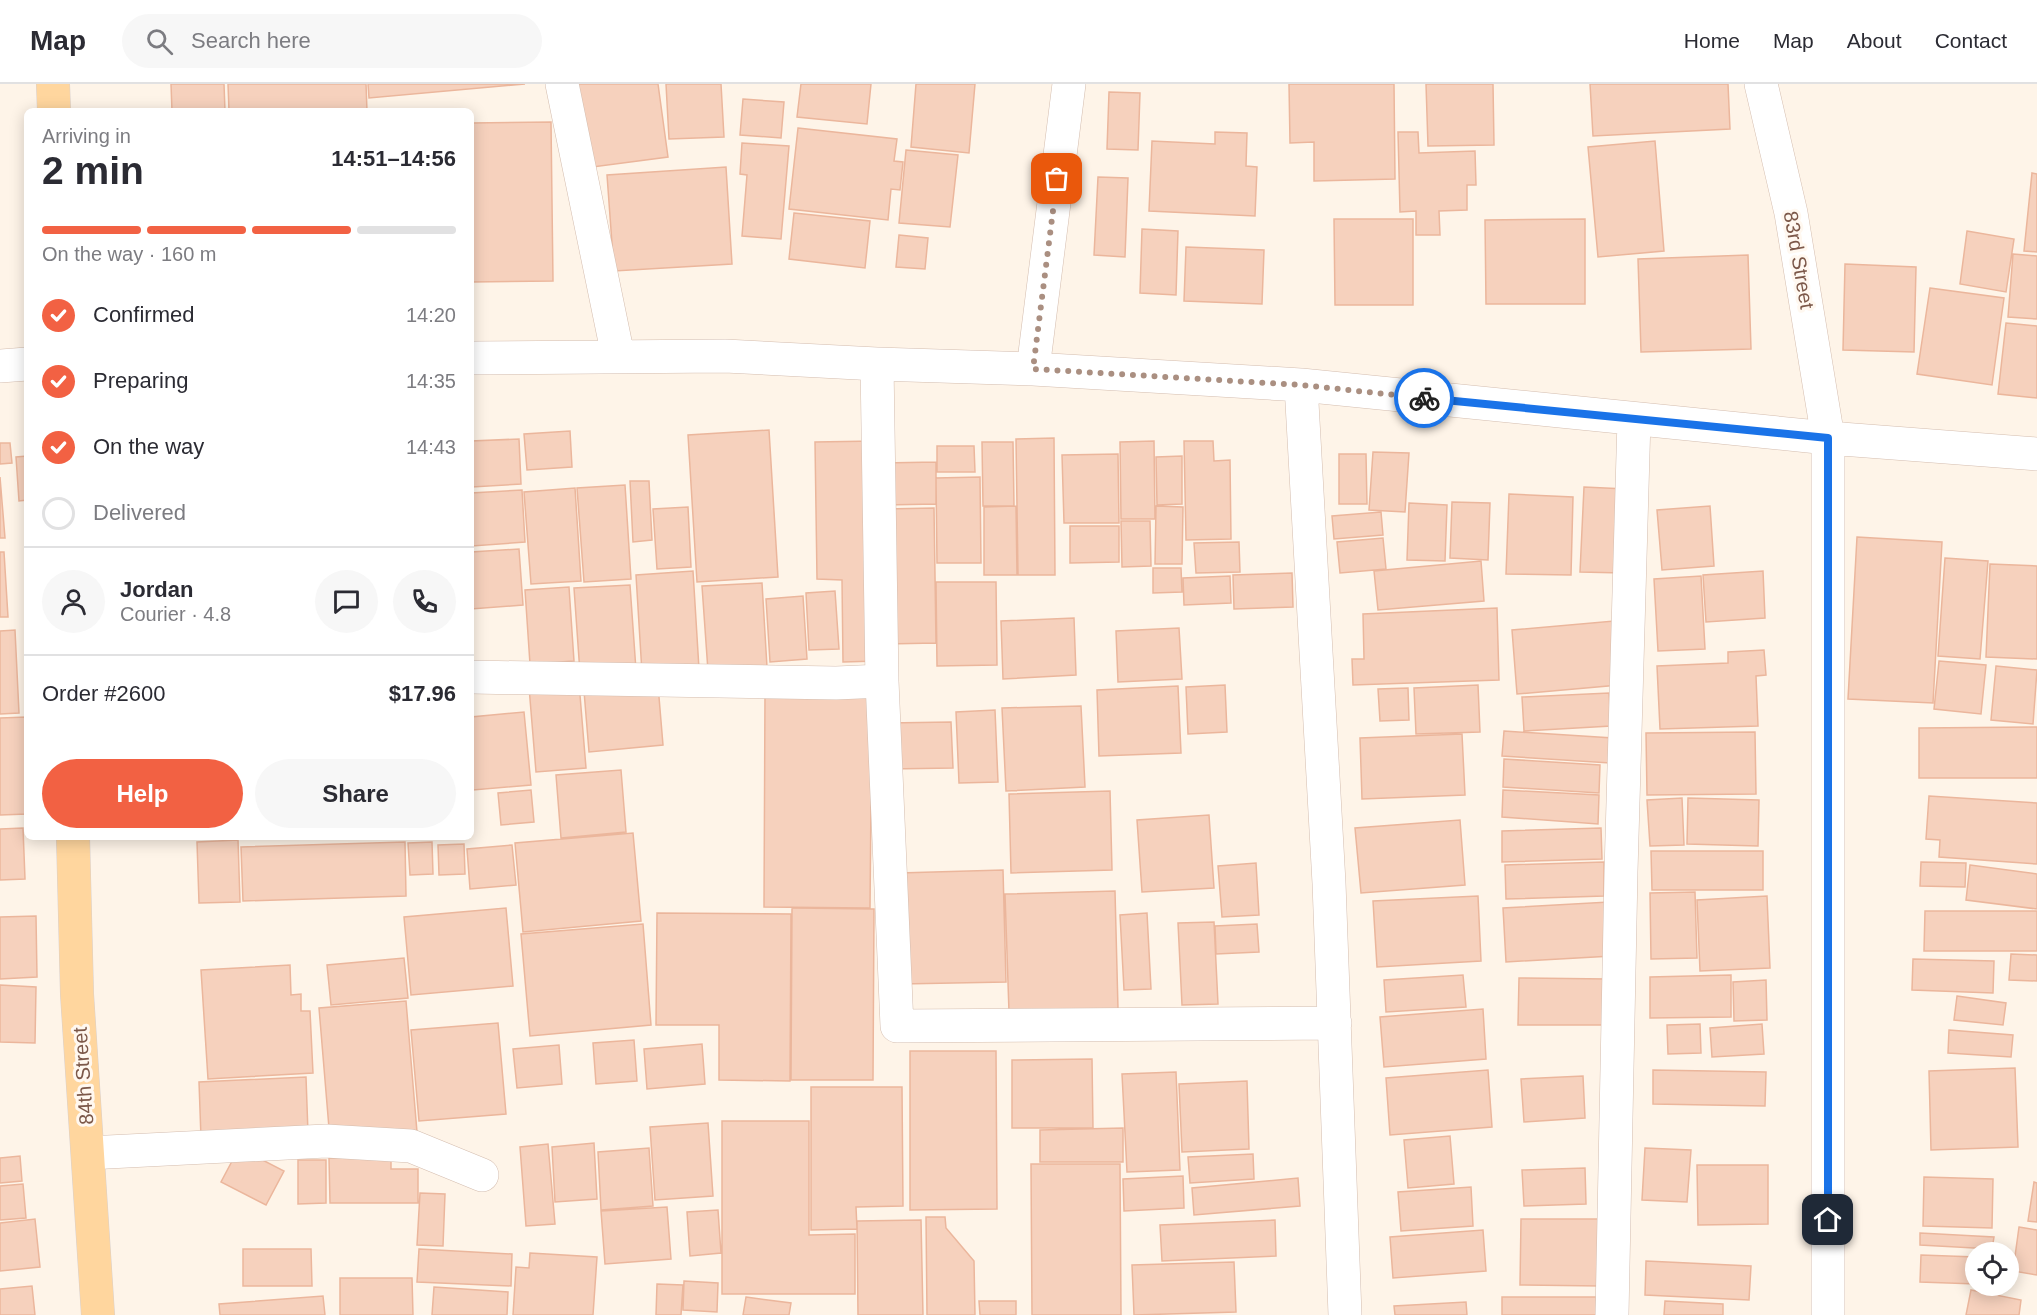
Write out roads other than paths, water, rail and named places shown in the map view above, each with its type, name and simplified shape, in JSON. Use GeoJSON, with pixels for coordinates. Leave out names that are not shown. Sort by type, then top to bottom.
{"type":"FeatureCollection","features":[{"type":"Feature","properties":{"kind":"main road"},"geometry":{"type":"LineString","coordinates":[[53,84],[54,108]]}},
{"type":"Feature","properties":{"kind":"main road","name":"84th Street"},"geometry":{"type":"LineString","coordinates":[[73,840],[77,994],[98,1315]]}},
{"type":"Feature","properties":{"kind":"street"},"geometry":{"type":"LineString","coordinates":[[562,84],[618,356]]}},
{"type":"Feature","properties":{"kind":"street"},"geometry":{"type":"LineString","coordinates":[[1033,369],[1070,84]]}},
{"type":"Feature","properties":{"kind":"street","name":"83rd Street"},"geometry":{"type":"LineString","coordinates":[[1761,84],[1791,213],[1828,438],[1828,1315]]}},
{"type":"Feature","properties":{"kind":"street"},"geometry":{"type":"LineString","coordinates":[[474,358],[725,356],[1033,369],[1301,385],[1828,438],[2037,454]]}},
{"type":"Feature","properties":{"kind":"street"},"geometry":{"type":"LineString","coordinates":[[0,366],[24,364]]}},
{"type":"Feature","properties":{"kind":"street"},"geometry":{"type":"LineString","coordinates":[[877,364],[882,681],[897,1026],[1335,1023]]}},
{"type":"Feature","properties":{"kind":"street"},"geometry":{"type":"LineString","coordinates":[[1301,385],[1328,872],[1345,1315]]}},
{"type":"Feature","properties":{"kind":"street"},"geometry":{"type":"LineString","coordinates":[[1612,1315],[1621,872],[1634,419]]}},
{"type":"Feature","properties":{"kind":"street"},"geometry":{"type":"LineString","coordinates":[[474,677],[836,683],[882,681]]}},
{"type":"Feature","properties":{"kind":"street"},"geometry":{"type":"LineString","coordinates":[[88,1154],[326,1141],[411,1146],[482,1174]]}}]}
